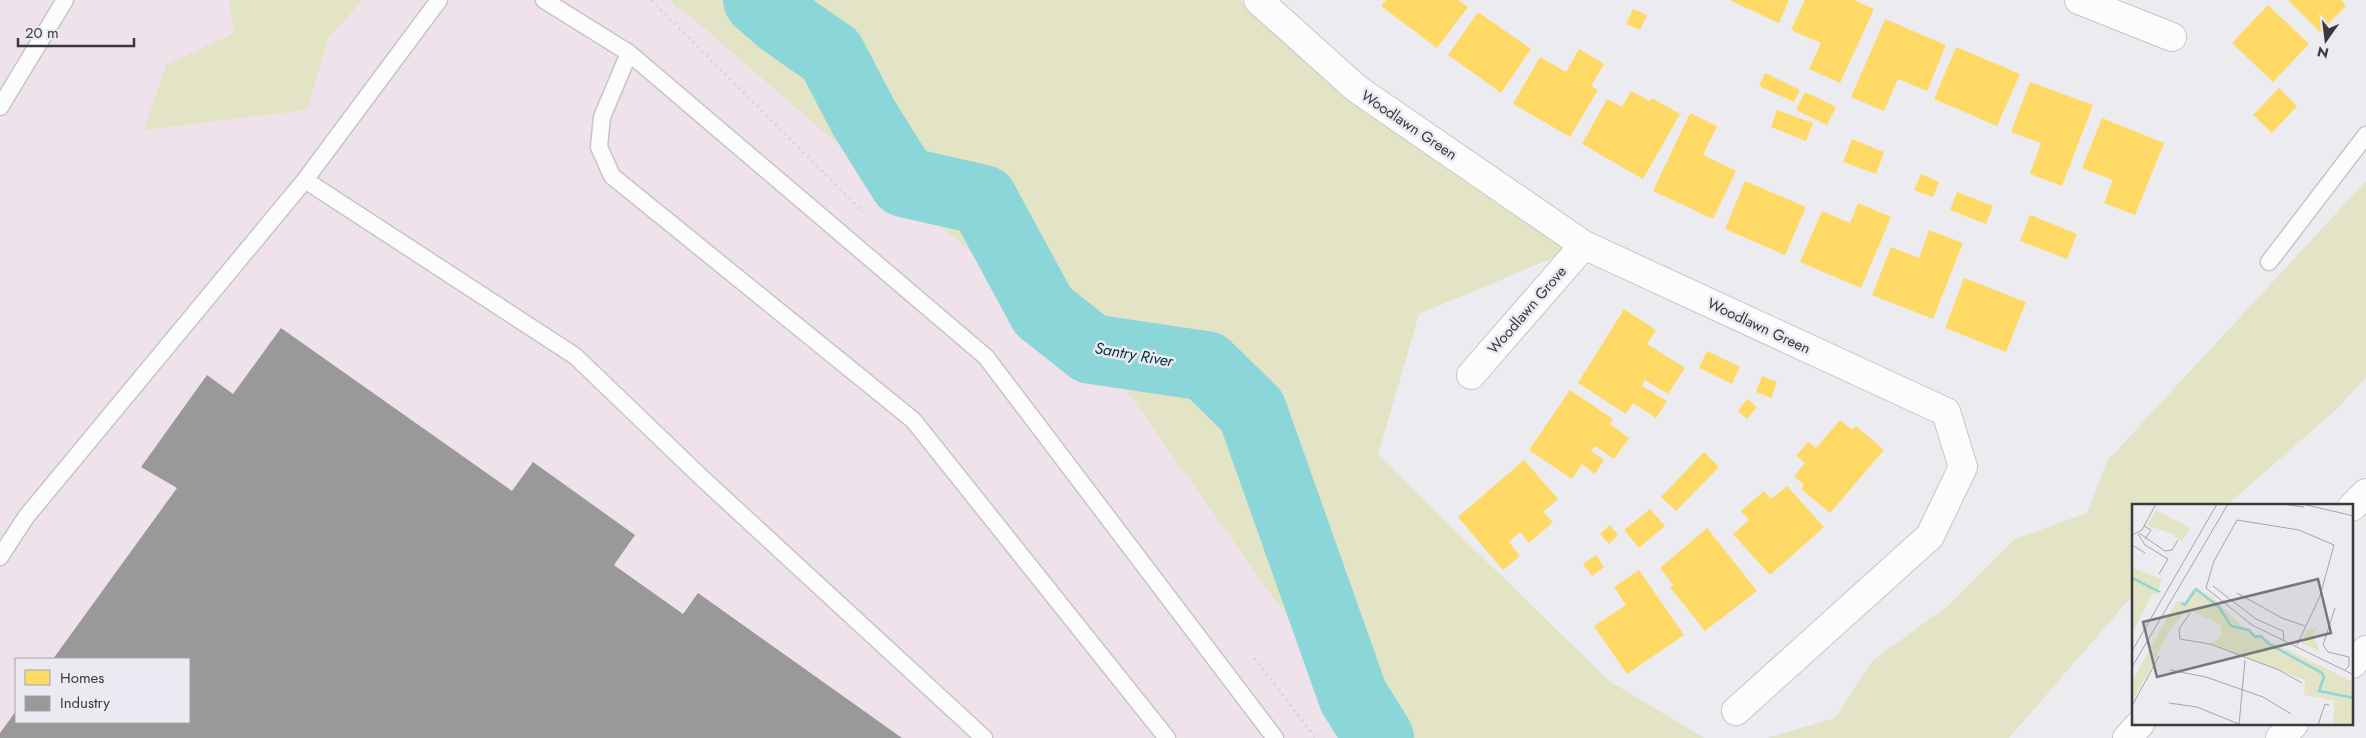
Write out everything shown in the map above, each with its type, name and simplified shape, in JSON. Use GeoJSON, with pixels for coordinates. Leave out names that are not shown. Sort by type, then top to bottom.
{"type":"FeatureCollection","features":[{"type":"Feature","properties":{"kind":"main road","name":"Woodlawn Green"},"geometry":{"type":"LineString","coordinates":[[1258,0],[1357,89],[1584,245],[1946,412],[1963,467],[1930,536],[1736,711]]}},
{"type":"Feature","properties":{"kind":"main road"},"geometry":{"type":"LineString","coordinates":[[2079,0],[2172,37]]}},
{"type":"Feature","properties":{"kind":"main road","name":"Woodlawn Grove"},"geometry":{"type":"LineString","coordinates":[[1471,374],[1584,245]]}},
{"type":"Feature","properties":{"kind":"main road"},"geometry":{"type":"LineString","coordinates":[[2354,505],[2366,493]]}},
{"type":"Feature","properties":{"kind":"main road"},"geometry":{"type":"LineString","coordinates":[[2354,662],[2366,650]]}},
{"type":"Feature","properties":{"kind":"main road"},"geometry":{"type":"LineString","coordinates":[[2127,738],[2138,726]]}},
{"type":"Feature","properties":{"kind":"main road"},"geometry":{"type":"LineString","coordinates":[[2280,738],[2292,726]]}},
{"type":"Feature","properties":{"kind":"lane"},"geometry":{"type":"LineString","coordinates":[[0,107],[65,0]]}},
{"type":"Feature","properties":{"kind":"lane"},"geometry":{"type":"LineString","coordinates":[[0,557],[26,517],[305,180],[439,0]]}},
{"type":"Feature","properties":{"kind":"lane"},"geometry":{"type":"LineString","coordinates":[[544,0],[629,53],[986,357],[1275,738]]}},
{"type":"Feature","properties":{"kind":"lane"},"geometry":{"type":"LineString","coordinates":[[629,53],[602,117],[599,147],[612,176],[913,420],[1167,738]]}},
{"type":"Feature","properties":{"kind":"lane"},"geometry":{"type":"LineString","coordinates":[[2269,262],[2366,135]]}},
{"type":"Feature","properties":{"kind":"lane"},"geometry":{"type":"LineString","coordinates":[[305,180],[575,356],[701,477],[984,738]]}},
{"type":"Feature","properties":{"kind":"shaded area"},"geometry":{"type":"Polygon","coordinates":[[[0,0],[682,0],[1097,349],[1301,637],[1364,738],[0,738],[0,0]]]}},
{"type":"Feature","properties":{"kind":"green space"},"geometry":{"type":"Polygon","coordinates":[[[229,0],[363,0],[329,37],[307,110],[144,130],[166,65],[234,33],[229,0]]]}},
{"type":"Feature","properties":{"kind":"green space"},"geometry":{"type":"Polygon","coordinates":[[[671,0],[1239,0],[1584,245],[1419,314],[1378,455],[1609,681],[1704,738],[1356,738],[1301,637],[1097,349],[1047,308],[1044,313],[844,146],[838,144],[682,9],[676,8],[671,0]]]}},
{"type":"Feature","properties":{"kind":"green space"},"geometry":{"type":"Polygon","coordinates":[[[2366,181],[2366,377],[2338,408],[2228,504],[2132,504],[2132,596],[2009,738],[1767,738],[1835,718],[1872,661],[1950,604],[2015,539],[2087,513],[2107,461],[2366,181]]]}},
{"type":"Feature","properties":{"kind":"building: Homes"},"geometry":{"type":"Polygon","coordinates":[[[1386,0],[1458,0],[1468,7],[1437,48],[1381,6],[1386,0]]]}},
{"type":"Feature","properties":{"kind":"building: Homes"},"geometry":{"type":"Polygon","coordinates":[[[1729,0],[1789,0],[1779,23],[1729,0]]]}},
{"type":"Feature","properties":{"kind":"building: Homes"},"geometry":{"type":"Polygon","coordinates":[[[1805,0],[1854,0],[1874,9],[1840,83],[1809,69],[1821,43],[1791,30],[1805,0]]]}},
{"type":"Feature","properties":{"kind":"building: Homes"},"geometry":{"type":"Polygon","coordinates":[[[2288,0],[2341,0],[2346,6],[2320,32],[2288,0]]]}},
{"type":"Feature","properties":{"kind":"building: Homes"},"geometry":{"type":"Polygon","coordinates":[[[2268,5],[2309,44],[2273,82],[2232,43],[2268,5]]]}},
{"type":"Feature","properties":{"kind":"building: Homes"},"geometry":{"type":"Polygon","coordinates":[[[1633,9],[1647,15],[1640,30],[1626,24],[1633,9]]]}},
{"type":"Feature","properties":{"kind":"building: Homes"},"geometry":{"type":"Polygon","coordinates":[[[1478,12],[1531,49],[1501,93],[1448,55],[1478,12]]]}},
{"type":"Feature","properties":{"kind":"building: Homes"},"geometry":{"type":"Polygon","coordinates":[[[1885,19],[1946,45],[1927,91],[1898,79],[1884,111],[1851,97],[1885,19]]]}},
{"type":"Feature","properties":{"kind":"building: Homes"},"geometry":{"type":"Polygon","coordinates":[[[1956,47],[2020,74],[1997,126],[1934,99],[1956,47]]]}},
{"type":"Feature","properties":{"kind":"building: Homes"},"geometry":{"type":"Polygon","coordinates":[[[1579,49],[1604,64],[1591,86],[1598,90],[1570,137],[1513,104],[1540,57],[1566,72],[1579,49]]]}},
{"type":"Feature","properties":{"kind":"building: Homes"},"geometry":{"type":"Polygon","coordinates":[[[1765,73],[1800,90],[1794,102],[1759,86],[1765,73]]]}},
{"type":"Feature","properties":{"kind":"building: Homes"},"geometry":{"type":"Polygon","coordinates":[[[2030,82],[2093,105],[2062,186],[2030,174],[2041,143],[2011,132],[2030,82]]]}},
{"type":"Feature","properties":{"kind":"building: Homes"},"geometry":{"type":"Polygon","coordinates":[[[2279,88],[2297,106],[2272,133],[2253,115],[2279,88]]]}},
{"type":"Feature","properties":{"kind":"building: Homes"},"geometry":{"type":"Polygon","coordinates":[[[1631,91],[1650,101],[1652,98],[1680,114],[1643,179],[1582,144],[1607,99],[1622,107],[1631,91]]]}},
{"type":"Feature","properties":{"kind":"building: Homes"},"geometry":{"type":"Polygon","coordinates":[[[1805,92],[1836,107],[1827,125],[1796,110],[1805,92]]]}},
{"type":"Feature","properties":{"kind":"building: Homes"},"geometry":{"type":"Polygon","coordinates":[[[1777,110],[1813,123],[1806,141],[1771,127],[1777,110]]]}},
{"type":"Feature","properties":{"kind":"building: Homes"},"geometry":{"type":"Polygon","coordinates":[[[1690,113],[1717,126],[1703,155],[1736,171],[1713,219],[1653,191],[1690,113]]]}},
{"type":"Feature","properties":{"kind":"building: Homes"},"geometry":{"type":"Polygon","coordinates":[[[2102,118],[2164,143],[2135,215],[2104,203],[2113,180],[2082,168],[2102,118]]]}},
{"type":"Feature","properties":{"kind":"building: Homes"},"geometry":{"type":"Polygon","coordinates":[[[1852,139],[1884,152],[1876,174],[1843,162],[1852,139]]]}},
{"type":"Feature","properties":{"kind":"building: Homes"},"geometry":{"type":"Polygon","coordinates":[[[1921,174],[1939,182],[1933,197],[1914,190],[1921,174]]]}},
{"type":"Feature","properties":{"kind":"building: Homes"},"geometry":{"type":"Polygon","coordinates":[[[1745,181],[1806,207],[1785,255],[1725,229],[1745,181]]]}},
{"type":"Feature","properties":{"kind":"building: Homes"},"geometry":{"type":"Polygon","coordinates":[[[1957,192],[1993,206],[1986,224],[1950,210],[1957,192]]]}},
{"type":"Feature","properties":{"kind":"building: Homes"},"geometry":{"type":"Polygon","coordinates":[[[1858,203],[1891,217],[1861,288],[1800,262],[1822,211],[1850,223],[1858,203]]]}},
{"type":"Feature","properties":{"kind":"building: Homes"},"geometry":{"type":"Polygon","coordinates":[[[2030,215],[2077,234],[2067,259],[2020,241],[2030,215]]]}},
{"type":"Feature","properties":{"kind":"building: Homes"},"geometry":{"type":"Polygon","coordinates":[[[1929,230],[1963,243],[1933,319],[1872,295],[1891,247],[1919,258],[1929,230]]]}},
{"type":"Feature","properties":{"kind":"building: Homes"},"geometry":{"type":"Polygon","coordinates":[[[1964,278],[2026,302],[2006,352],[1945,328],[1964,278]]]}},
{"type":"Feature","properties":{"kind":"building: Homes"},"geometry":{"type":"Polygon","coordinates":[[[1624,309],[1656,330],[1647,344],[1685,368],[1668,394],[1645,380],[1642,386],[1667,401],[1656,418],[1633,403],[1626,414],[1578,383],[1624,309]]]}},
{"type":"Feature","properties":{"kind":"building: Homes"},"geometry":{"type":"Polygon","coordinates":[[[1707,351],[1740,367],[1732,384],[1699,368],[1707,351]]]}},
{"type":"Feature","properties":{"kind":"building: Homes"},"geometry":{"type":"Polygon","coordinates":[[[1762,376],[1777,382],[1771,398],[1756,392],[1762,376]]]}},
{"type":"Feature","properties":{"kind":"building: Homes"},"geometry":{"type":"Polygon","coordinates":[[[1570,390],[1613,419],[1610,424],[1629,438],[1614,459],[1595,446],[1591,451],[1604,460],[1595,474],[1582,464],[1572,479],[1529,450],[1570,390]]]}},
{"type":"Feature","properties":{"kind":"building: Homes"},"geometry":{"type":"Polygon","coordinates":[[[1747,399],[1757,407],[1747,419],[1738,411],[1747,399]]]}},
{"type":"Feature","properties":{"kind":"building: Homes"},"geometry":{"type":"Polygon","coordinates":[[[1840,420],[1852,430],[1856,426],[1884,450],[1830,513],[1801,489],[1804,485],[1794,476],[1805,463],[1796,456],[1808,442],[1816,448],[1840,420]]]}},
{"type":"Feature","properties":{"kind":"building: Homes"},"geometry":{"type":"Polygon","coordinates":[[[1704,452],[1719,467],[1676,511],[1661,497],[1704,452]]]}},
{"type":"Feature","properties":{"kind":"building: Homes"},"geometry":{"type":"Polygon","coordinates":[[[1524,460],[1558,499],[1543,512],[1553,522],[1529,543],[1520,532],[1509,542],[1520,556],[1503,570],[1458,517],[1524,460]]]}},
{"type":"Feature","properties":{"kind":"building: Homes"},"geometry":{"type":"Polygon","coordinates":[[[1787,486],[1824,527],[1770,575],[1733,534],[1749,520],[1741,511],[1764,491],[1771,499],[1787,486]]]}},
{"type":"Feature","properties":{"kind":"building: Homes"},"geometry":{"type":"Polygon","coordinates":[[[1650,509],[1665,526],[1639,548],[1624,530],[1650,509]]]}},
{"type":"Feature","properties":{"kind":"building: Homes"},"geometry":{"type":"Polygon","coordinates":[[[1610,525],[1618,535],[1609,544],[1600,534],[1610,525]]]}},
{"type":"Feature","properties":{"kind":"building: Homes"},"geometry":{"type":"Polygon","coordinates":[[[1707,528],[1757,591],[1705,631],[1670,587],[1673,585],[1660,568],[1707,528]]]}},
{"type":"Feature","properties":{"kind":"building: Homes"},"geometry":{"type":"Polygon","coordinates":[[[1596,555],[1604,567],[1592,576],[1583,564],[1596,555]]]}},
{"type":"Feature","properties":{"kind":"building: Homes"},"geometry":{"type":"Polygon","coordinates":[[[1639,570],[1684,635],[1627,674],[1594,626],[1626,605],[1614,587],[1639,570]]]}},
{"type":"Feature","properties":{"kind":"building: Industry"},"geometry":{"type":"Polygon","coordinates":[[[281,328],[512,491],[533,462],[635,535],[614,565],[683,614],[698,593],[902,738],[0,738],[0,733],[15,712],[15,723],[190,723],[190,658],[54,658],[177,488],[141,467],[207,375],[233,394],[281,328]]]}},
{"type":"Feature","properties":{"kind":"waterway","name":"Santry River"},"geometry":{"type":"LineString","coordinates":[[758,0],[781,20],[831,55],[864,118],[904,182],[983,200],[1043,311],[1091,349],[1206,366],[1252,411],[1353,696],[1379,738]]}}]}
